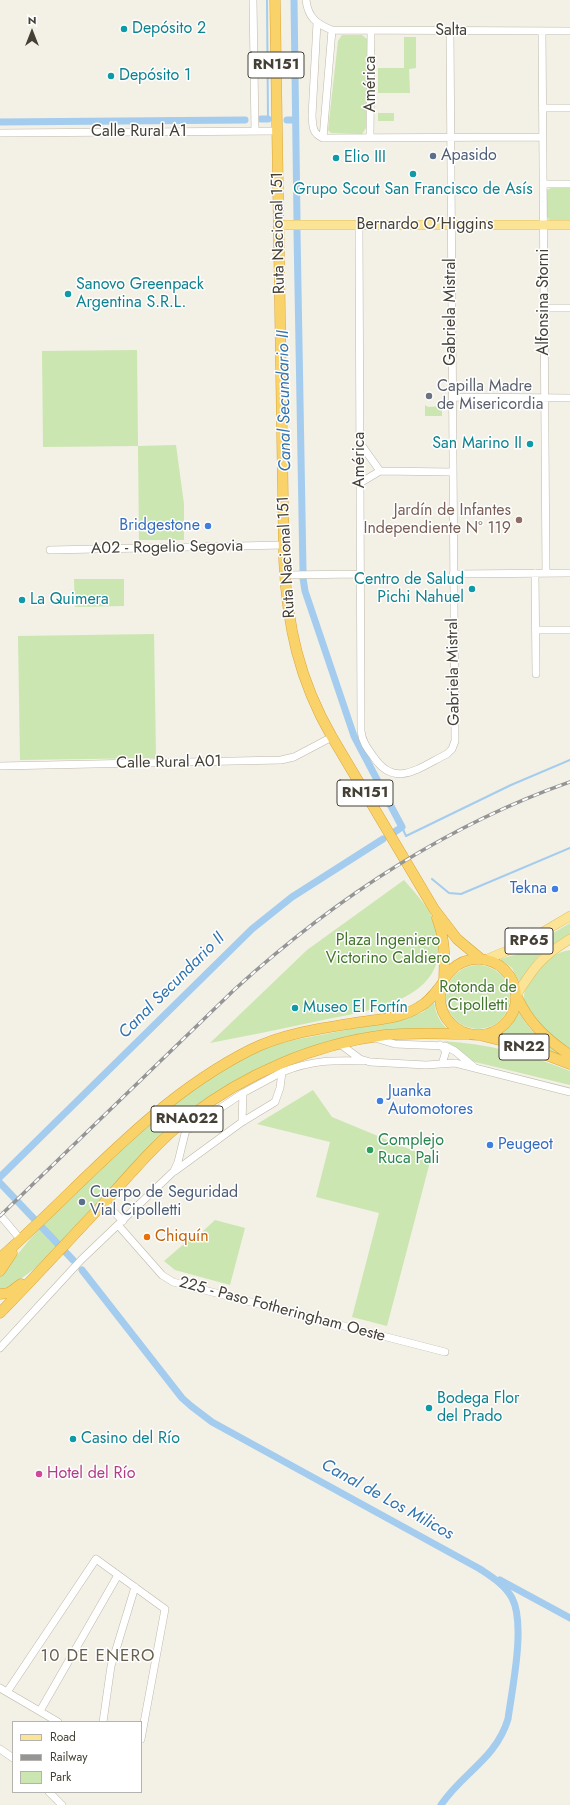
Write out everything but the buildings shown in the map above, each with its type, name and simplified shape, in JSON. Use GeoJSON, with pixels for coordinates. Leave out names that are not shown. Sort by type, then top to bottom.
{"type":"FeatureCollection","features":[{"type":"Feature","properties":{"kind":"highway","name":"Ruta Nacional 151"},"geometry":{"type":"LineString","coordinates":[[275,0],[285,575],[289,616],[297,654],[311,696],[332,737],[434,909],[457,939],[483,959]]}},
{"type":"Feature","properties":{"kind":"highway","name":"Ruta Nacional 151"},"geometry":{"type":"LineString","coordinates":[[434,909],[444,939],[445,958],[443,982]]}},
{"type":"Feature","properties":{"kind":"highway"},"geometry":{"type":"LineString","coordinates":[[443,982],[447,975],[458,965],[471,960],[483,959]]}},
{"type":"Feature","properties":{"kind":"highway","name":"RN22"},"geometry":{"type":"LineString","coordinates":[[483,959],[499,965],[509,974],[513,980],[517,996],[525,1013],[538,1030],[552,1043],[570,1055]]}},
{"type":"Feature","properties":{"kind":"highway","name":"RN22"},"geometry":{"type":"LineString","coordinates":[[443,982],[440,998],[443,1012],[451,1024],[463,1032],[522,1046],[570,1064]]}},
{"type":"Feature","properties":{"kind":"highway","name":"RNA022"},"geometry":{"type":"LineString","coordinates":[[0,1258],[141,1125],[190,1087],[235,1058],[262,1045],[292,1035],[389,1018],[409,1012],[425,1004],[443,982]]}},
{"type":"Feature","properties":{"kind":"highway","name":"RN22"},"geometry":{"type":"LineString","coordinates":[[473,1035],[490,1033],[507,1022],[514,1011],[517,996]]}},
{"type":"Feature","properties":{"kind":"highway","name":"RNA022"},"geometry":{"type":"LineString","coordinates":[[0,1313],[44,1268],[149,1154],[190,1117],[228,1090],[258,1074],[305,1055],[340,1044],[372,1037],[404,1034],[473,1035]]}},
{"type":"Feature","properties":{"kind":"highway"},"geometry":{"type":"LineString","coordinates":[[0,1271],[24,1237]]}},
{"type":"Feature","properties":{"kind":"highway"},"geometry":{"type":"LineString","coordinates":[[0,1294],[12,1291],[44,1268]]}},
{"type":"Feature","properties":{"kind":"main road","name":"Bernardo O'Higgins"},"geometry":{"type":"LineString","coordinates":[[279,225],[570,225]]}},
{"type":"Feature","properties":{"kind":"main road","name":"RP65"},"geometry":{"type":"LineString","coordinates":[[483,959],[521,945],[570,916]]}},
{"type":"Feature","properties":{"kind":"main road","name":"RP65"},"geometry":{"type":"LineString","coordinates":[[517,996],[535,966],[549,952],[570,939]]}},
{"type":"Feature","properties":{"kind":"main road"},"geometry":{"type":"LineString","coordinates":[[549,952],[570,946]]}},
{"type":"Feature","properties":{"kind":"street"},"geometry":{"type":"LineString","coordinates":[[253,0],[255,131]]}},
{"type":"Feature","properties":{"kind":"street"},"geometry":{"type":"LineString","coordinates":[[306,0],[308,10],[317,23],[332,30],[323,138]]}},
{"type":"Feature","properties":{"kind":"street"},"geometry":{"type":"LineString","coordinates":[[317,23],[312,116],[313,130],[323,138],[542,137]]}},
{"type":"Feature","properties":{"kind":"street","name":"Salta"},"geometry":{"type":"LineString","coordinates":[[332,30],[570,31]]}},
{"type":"Feature","properties":{"kind":"street","name":"América"},"geometry":{"type":"LineString","coordinates":[[370,138],[371,30]]}},
{"type":"Feature","properties":{"kind":"street","name":"Gabriela Mistral"},"geometry":{"type":"LineString","coordinates":[[398,775],[404,774],[447,754],[454,745],[450,31]]}},
{"type":"Feature","properties":{"kind":"street","name":"Alfonsina Storni"},"geometry":{"type":"LineString","coordinates":[[542,31],[546,573]]}},
{"type":"Feature","properties":{"kind":"street"},"geometry":{"type":"LineString","coordinates":[[542,108],[570,108]]}},
{"type":"Feature","properties":{"kind":"street","name":"Calle Rural A1"},"geometry":{"type":"LineString","coordinates":[[0,133],[277,131]]}},
{"type":"Feature","properties":{"kind":"street"},"geometry":{"type":"LineString","coordinates":[[543,184],[570,184]]}},
{"type":"Feature","properties":{"kind":"street","name":"América"},"geometry":{"type":"LineString","coordinates":[[359,225],[362,734],[365,744],[378,764],[387,771],[398,775]]}},
{"type":"Feature","properties":{"kind":"street"},"geometry":{"type":"LineString","coordinates":[[544,308],[570,308]]}},
{"type":"Feature","properties":{"kind":"street"},"geometry":{"type":"LineString","coordinates":[[452,397],[570,398]]}},
{"type":"Feature","properties":{"kind":"street"},"geometry":{"type":"LineString","coordinates":[[360,443],[380,471]]}},
{"type":"Feature","properties":{"kind":"street"},"geometry":{"type":"LineString","coordinates":[[360,483],[380,471],[452,472]]}},
{"type":"Feature","properties":{"kind":"street","name":"A02 - Rogelio Segovia"},"geometry":{"type":"LineString","coordinates":[[50,550],[284,545]]}},
{"type":"Feature","properties":{"kind":"street"},"geometry":{"type":"LineString","coordinates":[[535,573],[536,674]]}},
{"type":"Feature","properties":{"kind":"street"},"geometry":{"type":"LineString","coordinates":[[452,574],[570,573]]}},
{"type":"Feature","properties":{"kind":"street"},"geometry":{"type":"LineString","coordinates":[[285,575],[360,574]]}},
{"type":"Feature","properties":{"kind":"street"},"geometry":{"type":"LineString","coordinates":[[536,630],[570,630]]}},
{"type":"Feature","properties":{"kind":"street","name":"Calle Rural A01"},"geometry":{"type":"LineString","coordinates":[[0,766],[281,760],[294,757],[332,737]]}},
{"type":"Feature","properties":{"kind":"street"},"geometry":{"type":"LineString","coordinates":[[372,1037],[395,1044],[440,1045],[455,1051],[475,1068]]}},
{"type":"Feature","properties":{"kind":"street"},"geometry":{"type":"LineString","coordinates":[[340,1044],[364,1061]]}},
{"type":"Feature","properties":{"kind":"street"},"geometry":{"type":"LineString","coordinates":[[440,1045],[446,1051],[442,1064]]}},
{"type":"Feature","properties":{"kind":"street"},"geometry":{"type":"LineString","coordinates":[[186,1131],[243,1093],[282,1072],[305,1064],[326,1060],[426,1065],[455,1063],[570,1092]]}},
{"type":"Feature","properties":{"kind":"street"},"geometry":{"type":"LineString","coordinates":[[0,1348],[81,1260],[170,1175],[242,1122],[275,1102],[280,1088],[282,1072]]}},
{"type":"Feature","properties":{"kind":"street"},"geometry":{"type":"LineString","coordinates":[[242,1122],[243,1093]]}},
{"type":"Feature","properties":{"kind":"street"},"geometry":{"type":"LineString","coordinates":[[170,1175],[178,1162],[190,1117]]}},
{"type":"Feature","properties":{"kind":"street","name":"225 - Paso Fotheringham Oeste"},"geometry":{"type":"LineString","coordinates":[[104,1202],[162,1275],[172,1282],[445,1352]]}},
{"type":"Feature","properties":{"kind":"street"},"geometry":{"type":"LineString","coordinates":[[0,1215],[24,1237]]}},
{"type":"Feature","properties":{"kind":"street"},"geometry":{"type":"LineString","coordinates":[[7,1692],[96,1559],[165,1609],[142,1734]]}},
{"type":"Feature","properties":{"kind":"street"},"geometry":{"type":"LineString","coordinates":[[40,1711],[118,1575]]}},
{"type":"Feature","properties":{"kind":"street"},"geometry":{"type":"LineString","coordinates":[[103,1721],[111,1666],[135,1587]]}},
{"type":"Feature","properties":{"kind":"street"},"geometry":{"type":"LineString","coordinates":[[0,1688],[56,1721]]}},
{"type":"Feature","properties":{"kind":"street"},"geometry":{"type":"LineString","coordinates":[[0,1749],[12,1757]]}},
{"type":"Feature","properties":{"kind":"street"},"geometry":{"type":"LineString","coordinates":[[50,1793],[62,1805]]}},
{"type":"Feature","properties":{"kind":"green space"},"geometry":{"type":"Polygon","coordinates":[[[342,35],[362,35],[367,39],[366,128],[362,134],[331,133],[328,130],[338,41],[342,35]]]}},
{"type":"Feature","properties":{"kind":"green space"},"geometry":{"type":"Polygon","coordinates":[[[404,37],[416,37],[416,68],[409,69],[410,93],[378,93],[378,68],[404,68],[404,37]]]}},
{"type":"Feature","properties":{"kind":"green space"},"geometry":{"type":"Polygon","coordinates":[[[378,113],[394,113],[394,121],[378,121],[378,113]]]}},
{"type":"Feature","properties":{"kind":"green space"},"geometry":{"type":"Polygon","coordinates":[[[570,187],[570,221],[550,221],[547,217],[547,190],[551,188],[570,187]]]}},
{"type":"Feature","properties":{"kind":"green space"},"geometry":{"type":"Polygon","coordinates":[[[137,350],[138,446],[43,447],[42,351],[137,350]]]}},
{"type":"Feature","properties":{"kind":"green space"},"geometry":{"type":"Polygon","coordinates":[[[425,405],[428,407],[442,406],[442,416],[425,416],[425,405]]]}},
{"type":"Feature","properties":{"kind":"green space"},"geometry":{"type":"Polygon","coordinates":[[[176,445],[184,504],[184,540],[139,540],[138,446],[176,445]]]}},
{"type":"Feature","properties":{"kind":"green space"},"geometry":{"type":"Polygon","coordinates":[[[74,579],[124,579],[124,606],[75,607],[74,579]]]}},
{"type":"Feature","properties":{"kind":"green space"},"geometry":{"type":"Polygon","coordinates":[[[154,634],[156,758],[20,760],[18,636],[154,634]]]}},
{"type":"Feature","properties":{"kind":"green space","name":"Plaza Ingeniero Victorino Caldiero"},"geometry":{"type":"Polygon","coordinates":[[[404,880],[426,906],[435,924],[439,949],[434,969],[423,984],[407,996],[387,1005],[365,1011],[210,1043],[307,950],[404,880]]]}},
{"type":"Feature","properties":{"kind":"green space"},"geometry":{"type":"Polygon","coordinates":[[[570,923],[570,934],[541,954],[520,983],[512,968],[500,959],[518,954],[570,923]]]}},
{"type":"Feature","properties":{"kind":"green space"},"geometry":{"type":"Polygon","coordinates":[[[570,950],[570,1049],[549,1033],[534,1018],[528,1010],[524,995],[529,982],[544,963],[556,955],[570,950]]]}},
{"type":"Feature","properties":{"kind":"green space","name":"Rotonda de Cipolletti"},"geometry":{"type":"Polygon","coordinates":[[[478,965],[496,971],[504,979],[510,997],[504,1015],[496,1023],[478,1029],[460,1023],[452,1015],[446,997],[452,979],[460,971],[478,965]]]}},
{"type":"Feature","properties":{"kind":"green space"},"geometry":{"type":"Polygon","coordinates":[[[434,1002],[439,1018],[450,1031],[365,1034],[218,1091],[41,1264],[7,1289],[0,1289],[0,1276],[30,1239],[62,1205],[120,1150],[165,1111],[217,1073],[263,1048],[294,1040],[404,1019],[423,1012],[434,1002]]]}},
{"type":"Feature","properties":{"kind":"green space"},"geometry":{"type":"Polygon","coordinates":[[[519,1012],[535,1033],[548,1045],[570,1060],[498,1035],[510,1026],[519,1012]]]}},
{"type":"Feature","properties":{"kind":"green space"},"geometry":{"type":"Polygon","coordinates":[[[443,1041],[492,1047],[554,1065],[570,1071],[570,1085],[471,1061],[443,1041]]]}},
{"type":"Feature","properties":{"kind":"green space","name":"Complejo Ruca Pali"},"geometry":{"type":"Polygon","coordinates":[[[313,1090],[332,1117],[431,1158],[387,1326],[352,1317],[379,1213],[316,1197],[330,1142],[257,1124],[313,1090]]]}},
{"type":"Feature","properties":{"kind":"green space"},"geometry":{"type":"Polygon","coordinates":[[[215,1220],[245,1228],[230,1285],[175,1270],[164,1261],[199,1231],[201,1233],[215,1220]]]}},
{"type":"Feature","properties":{"kind":"waterway"},"geometry":{"type":"LineString","coordinates":[[267,0],[268,119]]}},
{"type":"Feature","properties":{"kind":"waterway","name":"Canal Secundario II"},"geometry":{"type":"LineString","coordinates":[[294,0],[297,219]]}},
{"type":"Feature","properties":{"kind":"waterway"},"geometry":{"type":"LineString","coordinates":[[261,119],[268,119]]}},
{"type":"Feature","properties":{"kind":"waterway"},"geometry":{"type":"LineString","coordinates":[[0,122],[245,120]]}},
{"type":"Feature","properties":{"kind":"waterway"},"geometry":{"type":"LineString","coordinates":[[287,120],[295,120]]}},
{"type":"Feature","properties":{"kind":"waterway","name":"Canal Secundario II"},"geometry":{"type":"LineString","coordinates":[[297,231],[303,571]]}},
{"type":"Feature","properties":{"kind":"waterway","name":"Canal Secundario II"},"geometry":{"type":"LineString","coordinates":[[303,578],[305,591],[354,736],[402,827],[393,833]]}},
{"type":"Feature","properties":{"kind":"waterway"},"geometry":{"type":"LineString","coordinates":[[402,827],[406,836],[511,785],[570,760]]}},
{"type":"Feature","properties":{"kind":"waterway","name":"Canal Secundario II"},"geometry":{"type":"LineString","coordinates":[[0,1177],[252,929],[292,897],[383,839]]}},
{"type":"Feature","properties":{"kind":"waterway"},"geometry":{"type":"LineString","coordinates":[[432,879],[449,893],[461,894],[570,848]]}},
{"type":"Feature","properties":{"kind":"waterway","name":"Canal de Los Milicos"},"geometry":{"type":"LineString","coordinates":[[0,1183],[73,1260]]}},
{"type":"Feature","properties":{"kind":"waterway","name":"Canal de Los Milicos"},"geometry":{"type":"LineString","coordinates":[[82,1270],[182,1398],[212,1422],[480,1569],[498,1582],[509,1593],[516,1609],[518,1640],[515,1674],[508,1719],[503,1733],[495,1745],[478,1765],[449,1794],[441,1805]]}},
{"type":"Feature","properties":{"kind":"waterway"},"geometry":{"type":"LineString","coordinates":[[500,1580],[570,1618]]}},
{"type":"Feature","properties":{"kind":"railway"},"geometry":{"type":"LineString","coordinates":[[0,1216],[234,990],[271,957],[310,926],[392,869],[435,844],[524,800],[570,782]]}},
{"type":"Feature","properties":{"kind":"place","name":"Depósito 2"},"geometry":{"type":"Point","coordinates":[124,29]}},
{"type":"Feature","properties":{"kind":"place","name":"Depósito 1"},"geometry":{"type":"Point","coordinates":[111,76]}},
{"type":"Feature","properties":{"kind":"place","name":"Apasido"},"geometry":{"type":"Point","coordinates":[433,156]}},
{"type":"Feature","properties":{"kind":"place","name":"Elio III"},"geometry":{"type":"Point","coordinates":[336,158]}},
{"type":"Feature","properties":{"kind":"place","name":"Grupo Scout San Francisco de Asís"},"geometry":{"type":"Point","coordinates":[413,174]}},
{"type":"Feature","properties":{"kind":"place","name":"Sanovo Greenpack Argentina S.R.L."},"geometry":{"type":"Point","coordinates":[68,294]}},
{"type":"Feature","properties":{"kind":"place","name":"Capilla Madre de Misericordia"},"geometry":{"type":"Point","coordinates":[429,396]}},
{"type":"Feature","properties":{"kind":"place","name":"San Marino II"},"geometry":{"type":"Point","coordinates":[530,444]}},
{"type":"Feature","properties":{"kind":"place","name":"Jardín de Infantes Independiente N° 119"},"geometry":{"type":"Point","coordinates":[519,520]}},
{"type":"Feature","properties":{"kind":"place","name":"Bridgestone"},"geometry":{"type":"Point","coordinates":[208,526]}},
{"type":"Feature","properties":{"kind":"place","name":"Centro de Salud Pichi Nahuel"},"geometry":{"type":"Point","coordinates":[472,589]}},
{"type":"Feature","properties":{"kind":"place","name":"La Quimera"},"geometry":{"type":"Point","coordinates":[22,600]}},
{"type":"Feature","properties":{"kind":"place","name":"Tekna"},"geometry":{"type":"Point","coordinates":[555,889]}},
{"type":"Feature","properties":{"kind":"place","name":"Museo El Fortín"},"geometry":{"type":"Point","coordinates":[295,1008]}},
{"type":"Feature","properties":{"kind":"place","name":"Juanka Automotores"},"geometry":{"type":"Point","coordinates":[380,1101]}},
{"type":"Feature","properties":{"kind":"place","name":"Peugeot"},"geometry":{"type":"Point","coordinates":[490,1145]}},
{"type":"Feature","properties":{"kind":"place","name":"Complejo Ruca Pali"},"geometry":{"type":"Point","coordinates":[370,1150]}},
{"type":"Feature","properties":{"kind":"place","name":"Cuerpo de Seguridad Vial Cipolletti"},"geometry":{"type":"Point","coordinates":[82,1202]}},
{"type":"Feature","properties":{"kind":"place","name":"Chiquín"},"geometry":{"type":"Point","coordinates":[147,1237]}},
{"type":"Feature","properties":{"kind":"place","name":"Bodega Flor del Prado"},"geometry":{"type":"Point","coordinates":[429,1408]}},
{"type":"Feature","properties":{"kind":"place","name":"Casino del Río"},"geometry":{"type":"Point","coordinates":[73,1439]}},
{"type":"Feature","properties":{"kind":"place","name":"Hotel del Río"},"geometry":{"type":"Point","coordinates":[39,1474]}},
{"type":"Feature","properties":{"kind":"district","name":"10 DE ENERO"},"geometry":{"type":"Point","coordinates":[98,1657]}}]}
